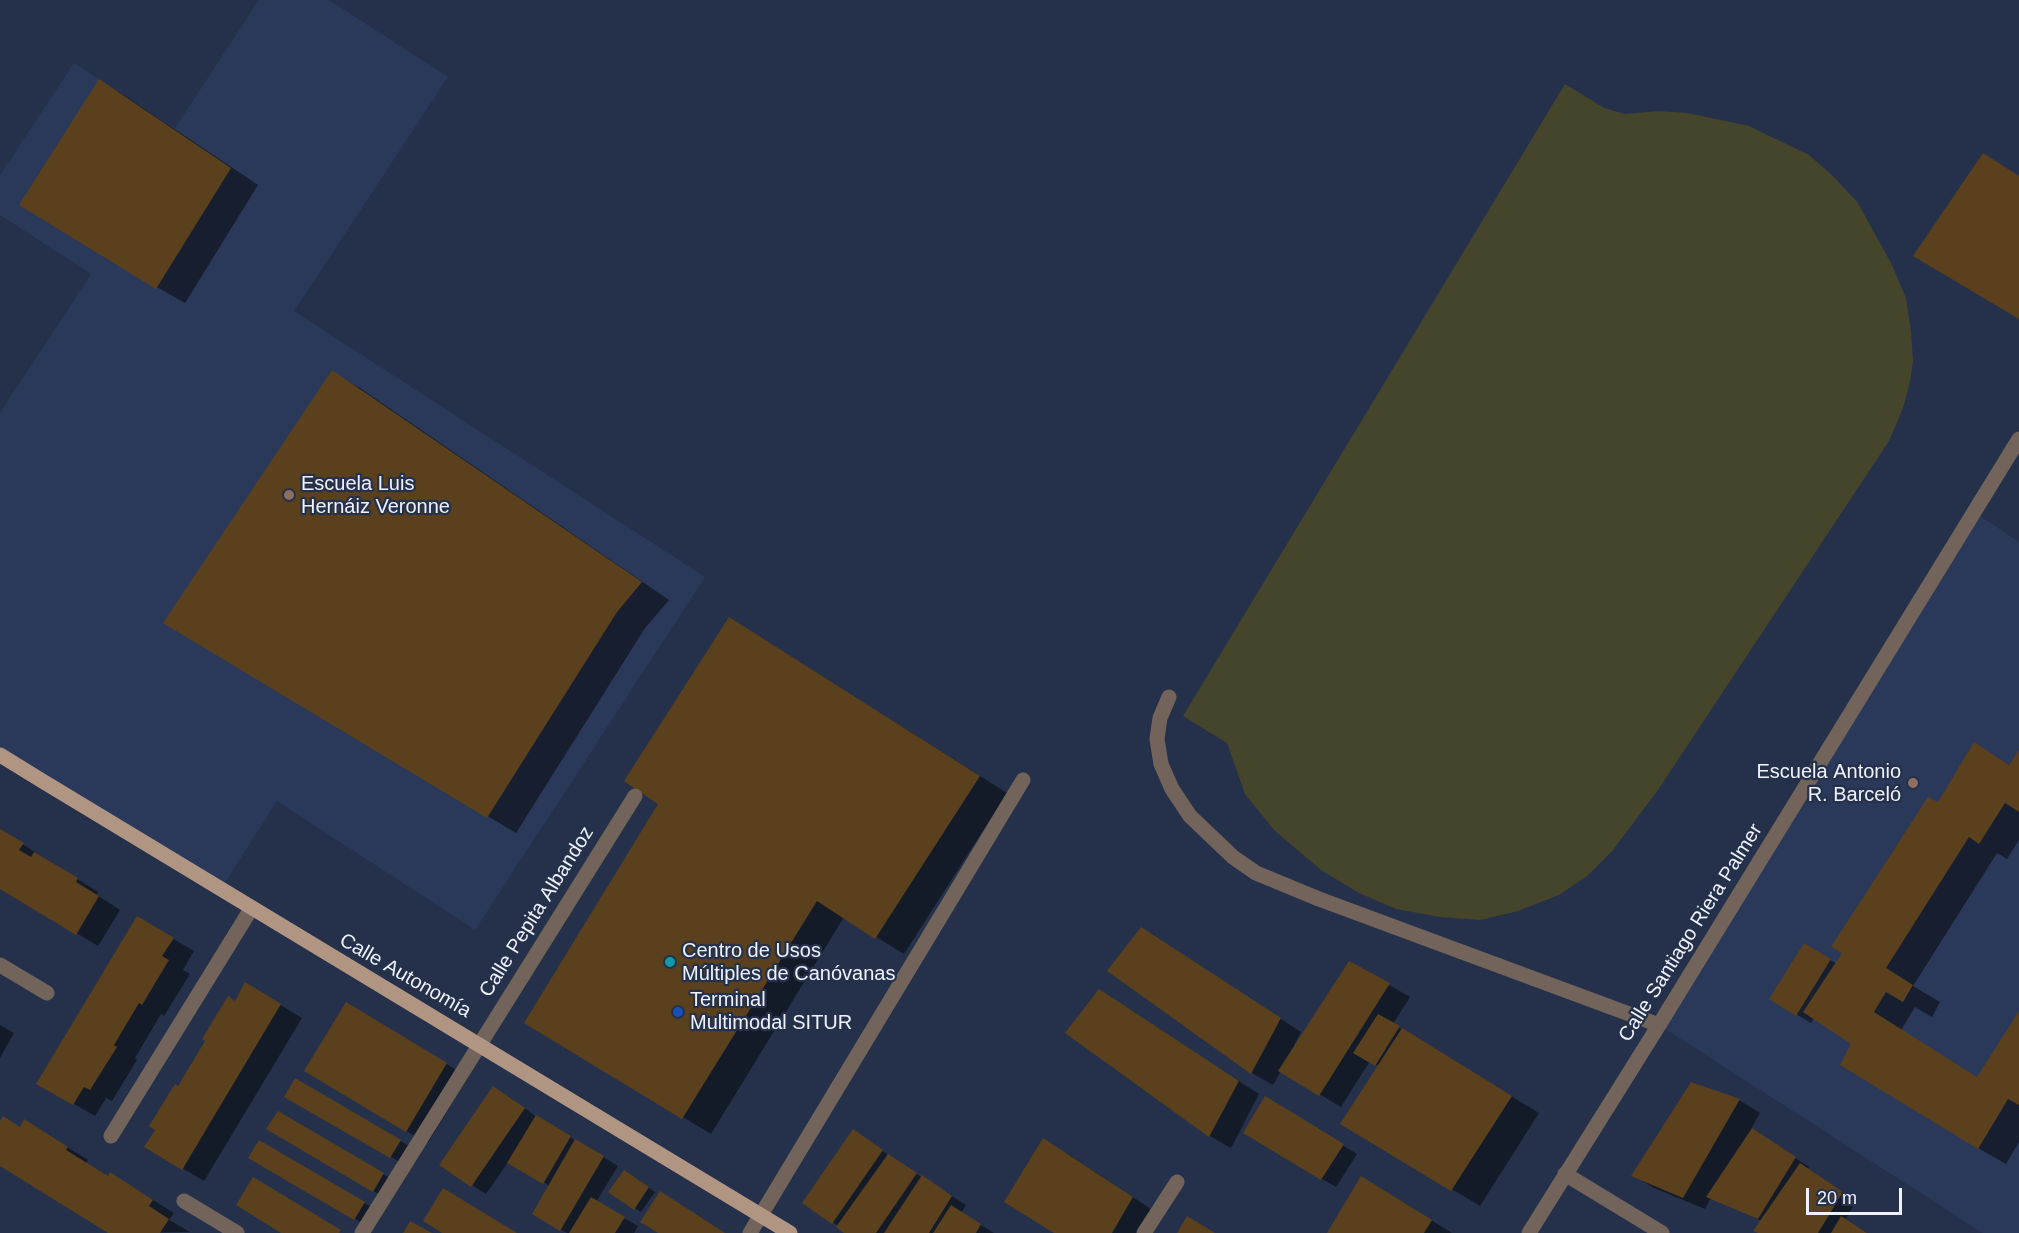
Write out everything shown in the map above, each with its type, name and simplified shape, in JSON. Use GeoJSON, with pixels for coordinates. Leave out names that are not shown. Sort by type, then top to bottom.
{"type":"FeatureCollection","features":[{"type":"Feature","properties":{"kind":"main road","name":"Calle Autonomía"},"geometry":{"type":"LineString","coordinates":[[0,755],[250,909],[479,1043],[790,1233]]}},
{"type":"Feature","properties":{"kind":"street","name":"Calle Santiago Riera Palmer"},"geometry":{"type":"LineString","coordinates":[[1529,1233],[2019,439]]}},
{"type":"Feature","properties":{"kind":"street"},"geometry":{"type":"LineString","coordinates":[[1169,697],[1160,718],[1157,739],[1161,764],[1172,789],[1197,823],[1233,857],[1256,873],[1318,899],[1659,1025]]}},
{"type":"Feature","properties":{"kind":"street"},"geometry":{"type":"LineString","coordinates":[[750,1233],[1023,780]]}},
{"type":"Feature","properties":{"kind":"street","name":"Calle Pepita Albandoz"},"geometry":{"type":"LineString","coordinates":[[362,1233],[635,796]]}},
{"type":"Feature","properties":{"kind":"street"},"geometry":{"type":"LineString","coordinates":[[111,1136],[250,909]]}},
{"type":"Feature","properties":{"kind":"street"},"geometry":{"type":"LineString","coordinates":[[0,965],[47,993]]}},
{"type":"Feature","properties":{"kind":"street"},"geometry":{"type":"LineString","coordinates":[[1565,1174],[1662,1233]]}},
{"type":"Feature","properties":{"kind":"street"},"geometry":{"type":"LineString","coordinates":[[1144,1233],[1177,1182]]}},
{"type":"Feature","properties":{"kind":"street"},"geometry":{"type":"LineString","coordinates":[[184,1201],[237,1233]]}},
{"type":"Feature","properties":{"kind":"shaded area","name":"Escuela Luis Hernáiz Veronne"},"geometry":{"type":"Polygon","coordinates":[[[259,0],[329,0],[448,77],[294,311],[705,577],[475,930],[277,801],[220,890],[0,748],[0,413],[91,274],[0,215],[0,175],[74,63],[175,128],[259,0]]]}},
{"type":"Feature","properties":{"kind":"shaded area","name":"Escuela Antonio R. Barceló"},"geometry":{"type":"Polygon","coordinates":[[[1974,512],[2019,542],[2019,1233],[1983,1233],[1659,1025],[1974,512]]]}},
{"type":"Feature","properties":{"kind":"green space"},"geometry":{"type":"Polygon","coordinates":[[[1565,84],[1604,108],[1625,114],[1659,111],[1688,113],[1749,126],[1809,155],[1858,203],[1892,265],[1906,298],[1913,361],[1910,382],[1903,408],[1889,441],[1658,790],[1613,850],[1587,876],[1559,895],[1518,911],[1480,920],[1440,917],[1396,909],[1359,893],[1321,870],[1274,830],[1245,794],[1227,743],[1183,716],[1565,84]]]}},
{"type":"Feature","properties":{"kind":"building"},"geometry":{"type":"Polygon","coordinates":[[[99,79],[231,168],[156,289],[19,205],[99,79]]]}},
{"type":"Feature","properties":{"kind":"building"},"geometry":{"type":"Polygon","coordinates":[[[1983,153],[2019,176],[2019,319],[1913,256],[1983,153]]]}},
{"type":"Feature","properties":{"kind":"building"},"geometry":{"type":"Polygon","coordinates":[[[332,370],[642,582],[617,612],[487,818],[163,623],[332,370]]]}},
{"type":"Feature","properties":{"kind":"building"},"geometry":{"type":"Polygon","coordinates":[[[729,617],[980,776],[875,939],[817,901],[682,1119],[524,1023],[658,804],[624,781],[729,617]]]}},
{"type":"Feature","properties":{"kind":"building"},"geometry":{"type":"Polygon","coordinates":[[[1974,742],[2009,765],[2019,750],[2019,812],[2005,803],[1979,844],[1969,837],[1886,968],[1913,985],[1903,1002],[1886,992],[1874,1012],[1977,1077],[2019,1011],[2019,1105],[2008,1099],[1978,1149],[1840,1065],[1851,1044],[1803,1012],[1842,953],[1831,947],[1928,797],[1938,802],[1974,742]]]}},
{"type":"Feature","properties":{"kind":"building"},"geometry":{"type":"Polygon","coordinates":[[[0,829],[24,843],[19,850],[31,857],[34,852],[78,878],[76,882],[99,896],[76,935],[0,889],[0,829]]]}},
{"type":"Feature","properties":{"kind":"building"},"geometry":{"type":"Polygon","coordinates":[[[137,916],[174,938],[162,956],[169,960],[142,1005],[139,1003],[114,1045],[117,1047],[90,1090],[84,1087],[73,1105],[36,1084],[137,916]]]}},
{"type":"Feature","properties":{"kind":"building"},"geometry":{"type":"Polygon","coordinates":[[[1141,927],[1281,1018],[1251,1074],[1107,971],[1141,927]]]}},
{"type":"Feature","properties":{"kind":"building"},"geometry":{"type":"Polygon","coordinates":[[[1804,943],[1831,959],[1796,1016],[1769,999],[1804,943]]]}},
{"type":"Feature","properties":{"kind":"building"},"geometry":{"type":"Polygon","coordinates":[[[1349,961],[1390,983],[1319,1096],[1278,1071],[1349,961]]]}},
{"type":"Feature","properties":{"kind":"building"},"geometry":{"type":"Polygon","coordinates":[[[245,982],[281,1004],[182,1170],[144,1147],[155,1130],[149,1126],[175,1084],[178,1086],[205,1041],[202,1039],[228,996],[235,1001],[245,982]]]}},
{"type":"Feature","properties":{"kind":"building"},"geometry":{"type":"Polygon","coordinates":[[[1099,989],[1239,1081],[1209,1137],[1065,1033],[1099,989]]]}},
{"type":"Feature","properties":{"kind":"building"},"geometry":{"type":"Polygon","coordinates":[[[346,1002],[447,1063],[406,1132],[304,1071],[346,1002]]]}},
{"type":"Feature","properties":{"kind":"building"},"geometry":{"type":"Polygon","coordinates":[[[1378,1014],[1400,1026],[1375,1066],[1353,1053],[1378,1014]]]}},
{"type":"Feature","properties":{"kind":"building"},"geometry":{"type":"Polygon","coordinates":[[[1402,1028],[1512,1096],[1451,1191],[1340,1124],[1402,1028]]]}},
{"type":"Feature","properties":{"kind":"building"},"geometry":{"type":"Polygon","coordinates":[[[295,1078],[401,1140],[390,1158],[284,1097],[295,1078]]]}},
{"type":"Feature","properties":{"kind":"building"},"geometry":{"type":"Polygon","coordinates":[[[1691,1082],[1740,1099],[1683,1198],[1631,1176],[1691,1082]]]}},
{"type":"Feature","properties":{"kind":"building"},"geometry":{"type":"Polygon","coordinates":[[[493,1086],[525,1108],[471,1187],[439,1165],[493,1086]]]}},
{"type":"Feature","properties":{"kind":"building"},"geometry":{"type":"Polygon","coordinates":[[[1265,1096],[1344,1144],[1321,1180],[1243,1133],[1265,1096]]]}},
{"type":"Feature","properties":{"kind":"building"},"geometry":{"type":"Polygon","coordinates":[[[278,1111],[384,1173],[373,1192],[266,1129],[278,1111]]]}},
{"type":"Feature","properties":{"kind":"building"},"geometry":{"type":"Polygon","coordinates":[[[536,1115],[571,1136],[543,1184],[507,1163],[536,1115]]]}},
{"type":"Feature","properties":{"kind":"building"},"geometry":{"type":"Polygon","coordinates":[[[3,1116],[20,1127],[24,1119],[68,1147],[66,1150],[108,1176],[110,1172],[153,1200],[149,1206],[169,1219],[160,1233],[108,1233],[0,1166],[0,1121],[3,1116]]]}},
{"type":"Feature","properties":{"kind":"building"},"geometry":{"type":"Polygon","coordinates":[[[1752,1128],[1796,1157],[1758,1219],[1706,1197],[1752,1128]]]}},
{"type":"Feature","properties":{"kind":"building"},"geometry":{"type":"Polygon","coordinates":[[[853,1129],[883,1150],[832,1224],[802,1203],[853,1129]]]}},
{"type":"Feature","properties":{"kind":"building"},"geometry":{"type":"Polygon","coordinates":[[[1043,1138],[1133,1197],[1112,1233],[1054,1233],[1004,1202],[1043,1138]]]}},
{"type":"Feature","properties":{"kind":"building"},"geometry":{"type":"Polygon","coordinates":[[[575,1139],[604,1156],[560,1231],[532,1214],[575,1139]]]}},
{"type":"Feature","properties":{"kind":"building"},"geometry":{"type":"Polygon","coordinates":[[[259,1140],[365,1202],[354,1220],[248,1158],[259,1140]]]}},
{"type":"Feature","properties":{"kind":"building"},"geometry":{"type":"Polygon","coordinates":[[[888,1154],[917,1173],[876,1233],[844,1233],[836,1227],[888,1154]]]}},
{"type":"Feature","properties":{"kind":"building"},"geometry":{"type":"Polygon","coordinates":[[[1800,1163],[1843,1192],[1818,1233],[1758,1233],[1753,1231],[1800,1163]]]}},
{"type":"Feature","properties":{"kind":"building"},"geometry":{"type":"Polygon","coordinates":[[[624,1170],[649,1187],[634,1210],[608,1192],[624,1170]]]}},
{"type":"Feature","properties":{"kind":"building"},"geometry":{"type":"Polygon","coordinates":[[[922,1175],[952,1196],[929,1233],[884,1233],[922,1175]]]}},
{"type":"Feature","properties":{"kind":"building"},"geometry":{"type":"Polygon","coordinates":[[[1361,1176],[1432,1220],[1424,1233],[1327,1233],[1361,1176]]]}},
{"type":"Feature","properties":{"kind":"building"},"geometry":{"type":"Polygon","coordinates":[[[253,1177],[341,1230],[339,1233],[281,1233],[236,1205],[253,1177]]]}},
{"type":"Feature","properties":{"kind":"building"},"geometry":{"type":"Polygon","coordinates":[[[443,1188],[517,1233],[442,1233],[423,1221],[443,1188]]]}},
{"type":"Feature","properties":{"kind":"building"},"geometry":{"type":"Polygon","coordinates":[[[660,1191],[725,1233],[658,1233],[640,1222],[660,1191]]]}},
{"type":"Feature","properties":{"kind":"building"},"geometry":{"type":"Polygon","coordinates":[[[591,1197],[625,1217],[615,1233],[569,1233],[591,1197]]]}},
{"type":"Feature","properties":{"kind":"building"},"geometry":{"type":"Polygon","coordinates":[[[951,1205],[981,1224],[976,1233],[933,1233],[951,1205]]]}},
{"type":"Feature","properties":{"kind":"building"},"geometry":{"type":"Polygon","coordinates":[[[1187,1216],[1215,1233],[1177,1233],[1187,1216]]]}},
{"type":"Feature","properties":{"kind":"building"},"geometry":{"type":"Polygon","coordinates":[[[1841,1216],[1867,1233],[1831,1233],[1841,1216]]]}},
{"type":"Feature","properties":{"kind":"building"},"geometry":{"type":"Polygon","coordinates":[[[410,1221],[432,1233],[403,1233],[410,1221]]]}},
{"type":"Feature","properties":{"kind":"place","name":"Escuela Luis Hernáiz Veronne"},"geometry":{"type":"Point","coordinates":[289,495]}},
{"type":"Feature","properties":{"kind":"place","name":"Escuela Antonio R. Barceló"},"geometry":{"type":"Point","coordinates":[1913,783]}},
{"type":"Feature","properties":{"kind":"place","name":"Centro de Usos Múltiples de Canóvanas"},"geometry":{"type":"Point","coordinates":[670,962]}},
{"type":"Feature","properties":{"kind":"place","name":"Terminal Multimodal SITUR"},"geometry":{"type":"Point","coordinates":[678,1012]}}]}
